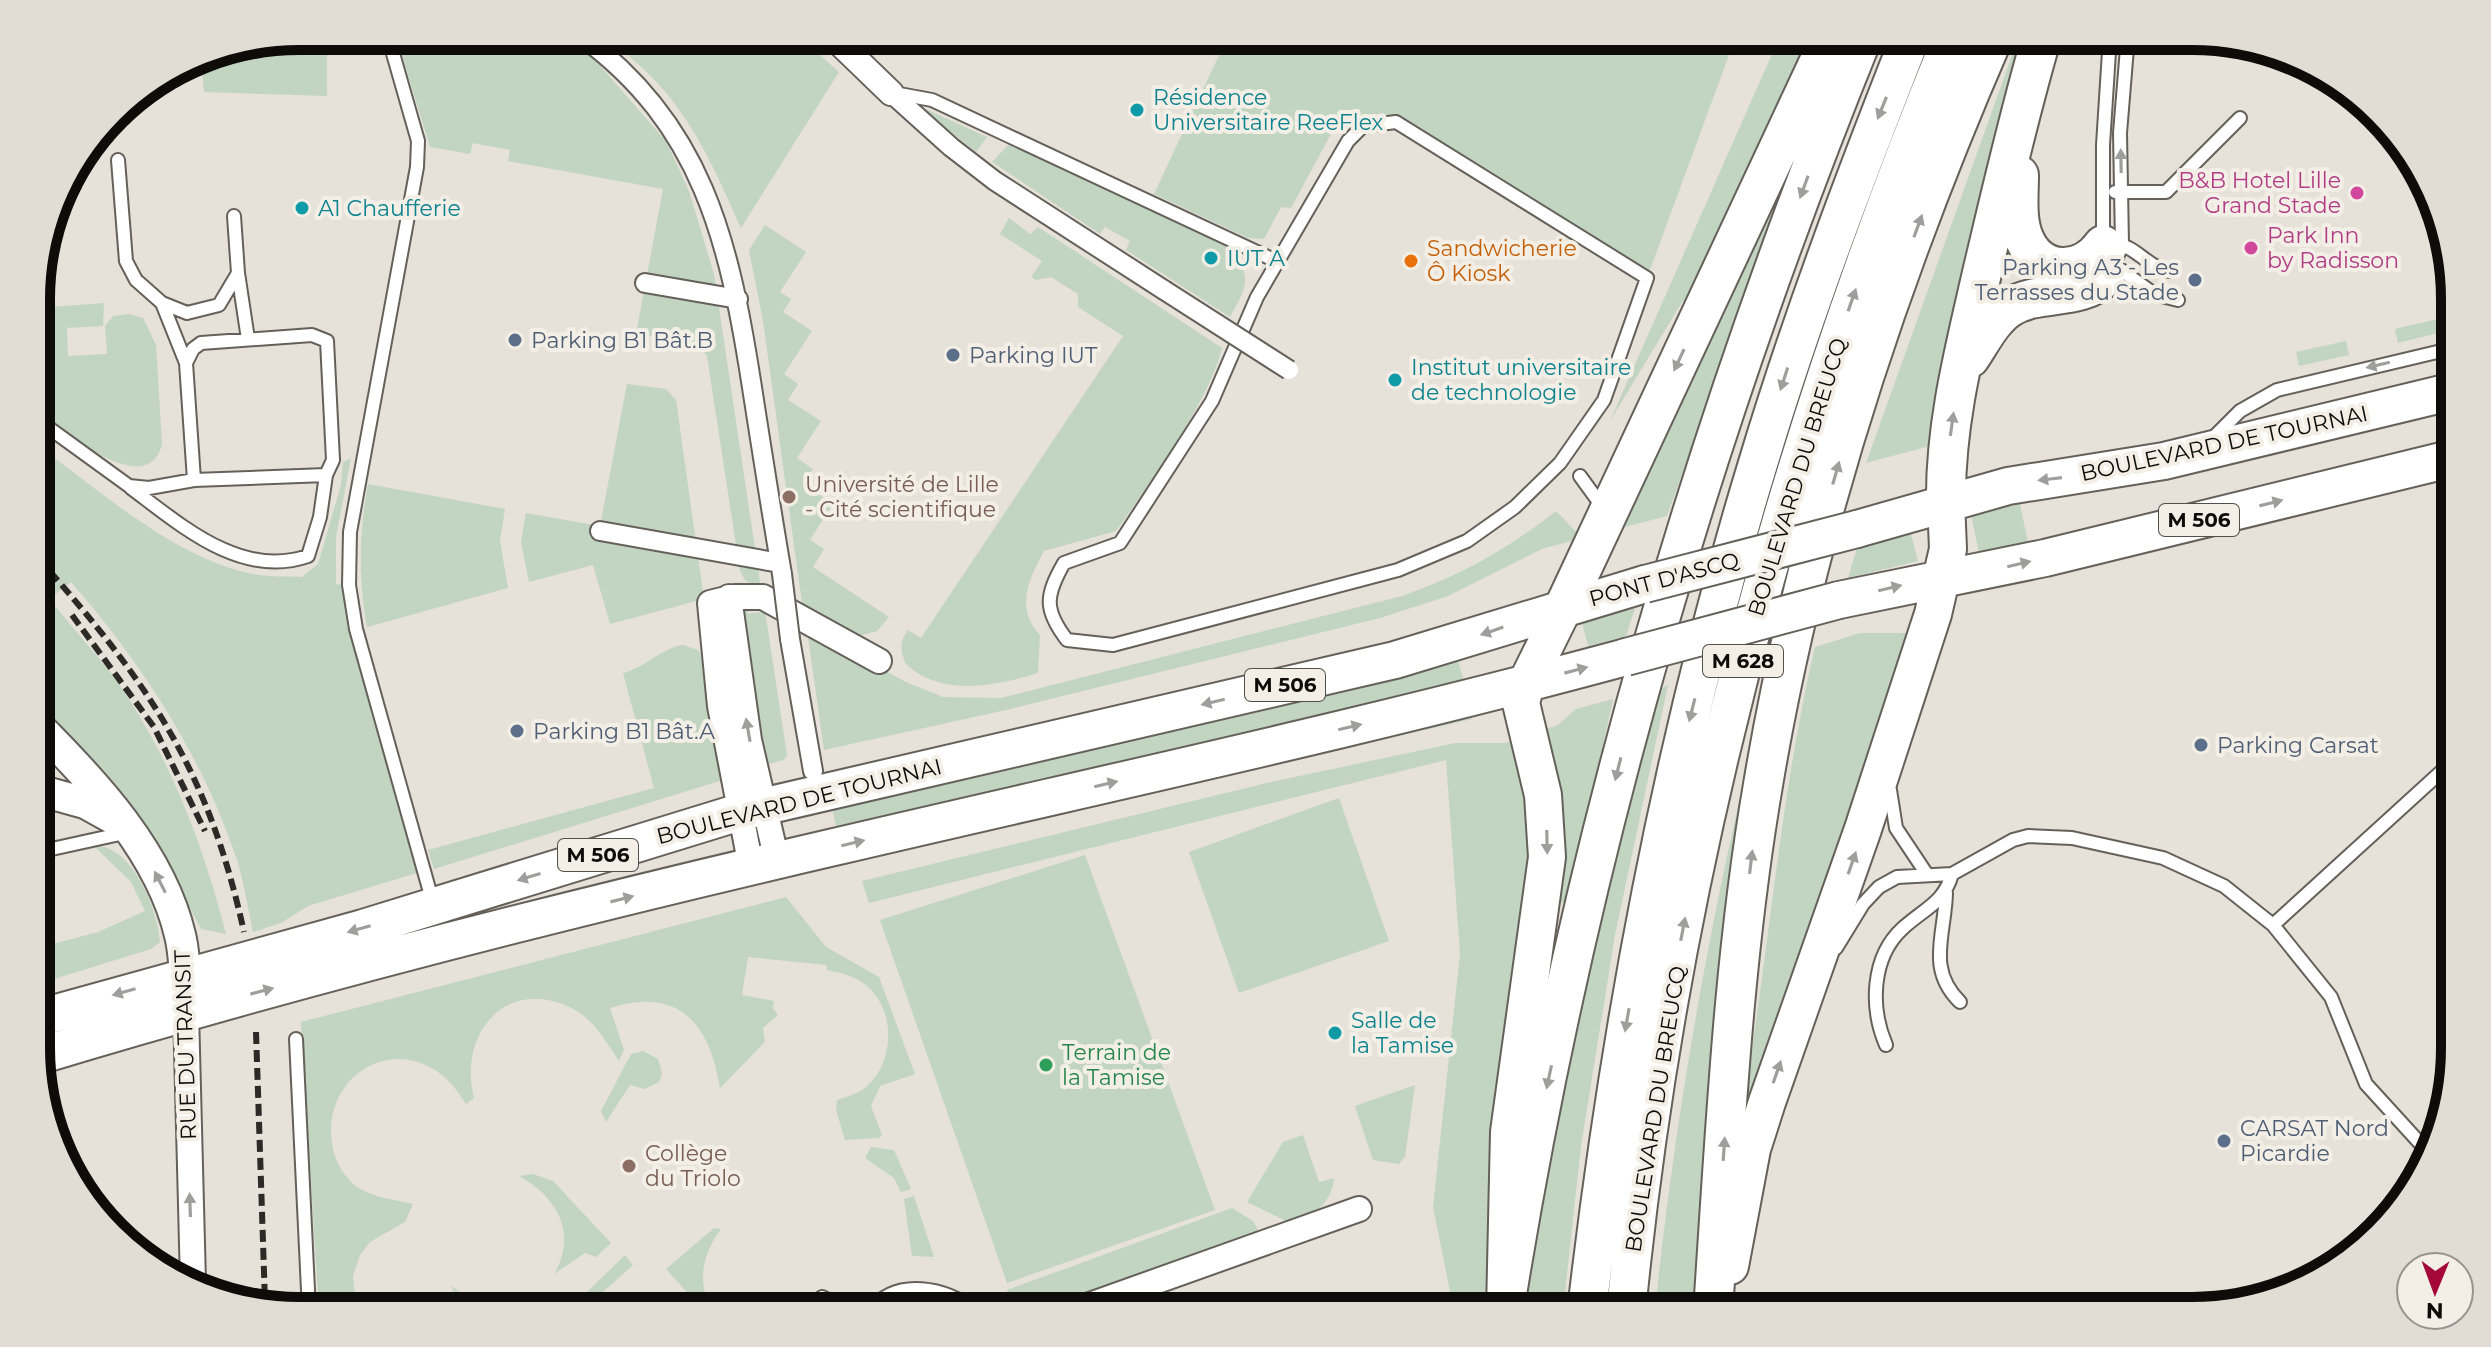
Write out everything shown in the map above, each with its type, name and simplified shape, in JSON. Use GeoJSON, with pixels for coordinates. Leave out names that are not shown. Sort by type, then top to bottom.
{"type":"FeatureCollection","features":[{"type":"Feature","properties":{"kind":"highway"},"geometry":{"type":"LineString","coordinates":[[1565,605],[1824,50]]}},
{"type":"Feature","properties":{"kind":"highway"},"geometry":{"type":"LineString","coordinates":[[1508,1296],[1571,971],[1633,713],[1754,327],[1858,50]]}},
{"type":"Feature","properties":{"kind":"highway","name":"BOULEVARD DU BREUCQ"},"geometry":{"type":"LineString","coordinates":[[1589,1296],[1622,1046],[1659,851],[1705,654],[1756,470],[1801,327],[1850,188],[1905,50]]}},
{"type":"Feature","properties":{"kind":"highway","name":"BOULEVARD DU BREUCQ"},"geometry":{"type":"LineString","coordinates":[[1628,1296],[1640,1191],[1669,1003],[1707,814],[1738,682],[1830,361],[1895,182],[1947,50]]}},
{"type":"Feature","properties":{"kind":"highway","name":"M 628"},"geometry":{"type":"LineString","coordinates":[[1714,1296],[1740,955],[1762,786],[1788,656],[1833,481],[1876,343],[1934,183],[1988,50]]}},
{"type":"Feature","properties":{"kind":"highway"},"geometry":{"type":"LineString","coordinates":[[1946,501],[1946,465],[1960,374],[2019,113],[2038,50]]}},
{"type":"Feature","properties":{"kind":"highway"},"geometry":{"type":"LineString","coordinates":[[1960,374],[1991,328],[2028,284],[2030,250],[2021,228],[2018,207],[2019,113]]}},
{"type":"Feature","properties":{"kind":"highway"},"geometry":{"type":"LineString","coordinates":[[2030,250],[2045,263],[2069,268],[2113,251]]}},
{"type":"Feature","properties":{"kind":"highway"},"geometry":{"type":"LineString","coordinates":[[2011,307],[2039,297],[2088,289],[2113,251]]}},
{"type":"Feature","properties":{"kind":"main road","name":"BOULEVARD DE TOURNAI"},"geometry":{"type":"LineString","coordinates":[[1946,501],[2027,482],[2123,469],[2441,394]]}},
{"type":"Feature","properties":{"kind":"main road","name":"M 506"},"geometry":{"type":"LineString","coordinates":[[50,1052],[186,1012],[764,864],[1526,684],[1839,600],[2045,558],[2441,461]]}},
{"type":"Feature","properties":{"kind":"main road"},"geometry":{"type":"LineString","coordinates":[[1724,1296],[1752,1149],[1892,742],[1942,579],[1948,549],[1946,501]]}},
{"type":"Feature","properties":{"kind":"main road","name":"PONT D'ASCQ"},"geometry":{"type":"LineString","coordinates":[[1565,605],[1857,529],[1946,501]]}},
{"type":"Feature","properties":{"kind":"main road","name":"BOULEVARD DE TOURNAI"},"geometry":{"type":"LineString","coordinates":[[50,1014],[433,906],[752,809],[1395,660],[1565,605]]}},
{"type":"Feature","properties":{"kind":"main road"},"geometry":{"type":"LineString","coordinates":[[1507,1296],[1509,1132],[1547,857],[1545,804],[1521,703],[1526,684],[1565,605]]}},
{"type":"Feature","properties":{"kind":"street"},"geometry":{"type":"LineString","coordinates":[[599,50],[651,100],[689,156],[715,212],[738,299],[813,771]]}},
{"type":"Feature","properties":{"kind":"street"},"geometry":{"type":"LineString","coordinates":[[846,50],[951,147],[995,181],[1289,370]]}},
{"type":"Feature","properties":{"kind":"street"},"geometry":{"type":"LineString","coordinates":[[645,283],[738,299]]}},
{"type":"Feature","properties":{"kind":"street"},"geometry":{"type":"LineString","coordinates":[[600,531],[758,559],[781,569]]}},
{"type":"Feature","properties":{"kind":"street"},"geometry":{"type":"LineString","coordinates":[[764,864],[752,809],[749,740],[729,597],[756,596],[773,601],[879,661]]}},
{"type":"Feature","properties":{"kind":"street","name":"RUE DU TRANSIT"},"geometry":{"type":"LineString","coordinates":[[50,738],[75,763],[125,828],[166,892],[181,940],[185,975],[193,1273]]}},
{"type":"Feature","properties":{"kind":"street","name":"RUE DU TRANSIT"},"geometry":{"type":"LineString","coordinates":[[50,793],[85,803],[125,828]]}},
{"type":"Feature","properties":{"kind":"street"},"geometry":{"type":"LineString","coordinates":[[1121,1297],[1359,1209]]}},
{"type":"Feature","properties":{"kind":"lane"},"geometry":{"type":"LineString","coordinates":[[392,50],[418,141],[417,167],[350,532],[349,585],[356,629],[433,906]]}},
{"type":"Feature","properties":{"kind":"lane"},"geometry":{"type":"LineString","coordinates":[[2109,50],[2103,145],[2104,191],[2113,251],[2154,294],[2178,300]]}},
{"type":"Feature","properties":{"kind":"lane"},"geometry":{"type":"LineString","coordinates":[[2113,251],[2122,193],[2120,133],[2127,50]]}},
{"type":"Feature","properties":{"kind":"lane"},"geometry":{"type":"LineString","coordinates":[[891,93],[932,100],[1278,262]]}},
{"type":"Feature","properties":{"kind":"lane"},"geometry":{"type":"LineString","coordinates":[[2104,191],[2166,192],[2240,118]]}},
{"type":"Feature","properties":{"kind":"lane"},"geometry":{"type":"LineString","coordinates":[[1396,122],[1647,278],[1604,400],[1560,463],[1515,507],[1467,541],[1398,570],[1113,645],[1067,640],[1051,619],[1049,589],[1064,563],[1120,543],[1212,401],[1257,297],[1278,262],[1348,141],[1363,126],[1396,122]]}},
{"type":"Feature","properties":{"kind":"lane"},"geometry":{"type":"LineString","coordinates":[[118,160],[126,261],[136,280],[162,303],[187,313],[219,305],[238,273]]}},
{"type":"Feature","properties":{"kind":"lane"},"geometry":{"type":"LineString","coordinates":[[234,216],[238,273],[248,339]]}},
{"type":"Feature","properties":{"kind":"lane"},"geometry":{"type":"LineString","coordinates":[[2113,251],[2171,271]]}},
{"type":"Feature","properties":{"kind":"lane"},"geometry":{"type":"LineString","coordinates":[[162,303],[186,363],[194,480]]}},
{"type":"Feature","properties":{"kind":"lane"},"geometry":{"type":"LineString","coordinates":[[51,429],[197,536],[248,560],[288,563],[308,556],[320,517],[326,475],[333,460],[327,341],[312,335],[201,343],[193,349],[186,363]]}},
{"type":"Feature","properties":{"kind":"lane"},"geometry":{"type":"LineString","coordinates":[[2197,453],[2240,411],[2277,390],[2441,351]]}},
{"type":"Feature","properties":{"kind":"lane"},"geometry":{"type":"LineString","coordinates":[[129,486],[168,487],[194,480],[326,475]]}},
{"type":"Feature","properties":{"kind":"lane"},"geometry":{"type":"LineString","coordinates":[[1580,476],[1608,515]]}},
{"type":"Feature","properties":{"kind":"lane"},"geometry":{"type":"LineString","coordinates":[[1892,742],[1892,816],[1901,838],[1926,873]]}},
{"type":"Feature","properties":{"kind":"lane"},"geometry":{"type":"LineString","coordinates":[[2273,925],[2441,772]]}},
{"type":"Feature","properties":{"kind":"lane"},"geometry":{"type":"LineString","coordinates":[[50,849],[125,828]]}},
{"type":"Feature","properties":{"kind":"lane"},"geometry":{"type":"LineString","coordinates":[[1807,989],[1863,904],[1879,887],[1897,877],[1926,873],[1952,874],[1971,866],[1999,845],[2028,836],[2094,841],[2163,858],[2209,877],[2246,901],[2273,925],[2331,997],[2366,1084],[2421,1145]]}},
{"type":"Feature","properties":{"kind":"lane"},"geometry":{"type":"LineString","coordinates":[[1952,874],[1946,893],[1940,972],[1946,988],[1960,1002]]}},
{"type":"Feature","properties":{"kind":"lane"},"geometry":{"type":"LineString","coordinates":[[1886,1045],[1876,1022],[1875,995],[1880,964],[1900,930],[1946,893]]}},
{"type":"Feature","properties":{"kind":"lane"},"geometry":{"type":"LineString","coordinates":[[296,1039],[308,1297]]}},
{"type":"Feature","properties":{"kind":"lane"},"geometry":{"type":"LineString","coordinates":[[885,1297],[913,1289],[941,1291],[948,1297]]}},
{"type":"Feature","properties":{"kind":"green space"},"geometry":{"type":"Polygon","coordinates":[[[327,50],[327,96],[204,92],[202,70],[235,58],[267,52],[327,50]]]}},
{"type":"Feature","properties":{"kind":"green space"},"geometry":{"type":"Polygon","coordinates":[[[400,50],[581,50],[595,60],[666,141],[689,191],[714,274],[761,589],[745,580],[740,571],[707,356],[694,344],[685,341],[636,334],[663,189],[508,161],[510,150],[473,143],[470,154],[430,147],[400,50]]]}},
{"type":"Feature","properties":{"kind":"green space"},"geometry":{"type":"Polygon","coordinates":[[[620,50],[815,50],[839,72],[741,228],[715,171],[686,120],[651,76],[620,50]]]}},
{"type":"Feature","properties":{"kind":"green space"},"geometry":{"type":"Polygon","coordinates":[[[1221,50],[1731,50],[1647,278],[1383,113],[1338,121],[1291,208],[1281,207],[1264,239],[1248,238],[1154,194],[1221,50]]]}},
{"type":"Feature","properties":{"kind":"green space"},"geometry":{"type":"Polygon","coordinates":[[[1774,50],[1810,50],[1701,284],[1682,302],[1610,421],[1774,50]]]}},
{"type":"Feature","properties":{"kind":"green space"},"geometry":{"type":"Polygon","coordinates":[[[2014,50],[2026,50],[1937,444],[1866,463],[2014,50]]]}},
{"type":"Feature","properties":{"kind":"green space"},"geometry":{"type":"Polygon","coordinates":[[[919,106],[987,137],[976,152],[919,106]]]}},
{"type":"Feature","properties":{"kind":"green space"},"geometry":{"type":"Polygon","coordinates":[[[1013,140],[1233,243],[1245,281],[1230,317],[1126,250],[1130,241],[1105,227],[1100,234],[992,162],[1013,140]]]}},
{"type":"Feature","properties":{"kind":"green space"},"geometry":{"type":"Polygon","coordinates":[[[1802,140],[1667,516],[1621,528],[1802,140]]]}},
{"type":"Feature","properties":{"kind":"green space"},"geometry":{"type":"Polygon","coordinates":[[[1009,218],[1030,234],[1038,227],[1222,348],[1216,368],[1192,416],[1116,531],[1044,551],[1029,583],[1026,604],[1032,625],[1040,635],[1038,673],[987,685],[952,685],[935,681],[906,664],[902,651],[903,638],[908,630],[921,638],[1123,336],[1078,307],[1078,294],[1051,277],[1036,280],[1031,277],[1042,261],[1000,234],[1009,218]]]}},
{"type":"Feature","properties":{"kind":"green space"},"geometry":{"type":"Polygon","coordinates":[[[765,225],[806,252],[780,292],[791,299],[783,312],[812,331],[784,374],[798,384],[788,400],[821,421],[797,458],[813,469],[803,484],[833,504],[810,540],[824,549],[813,567],[889,617],[877,631],[858,636],[803,610],[763,321],[749,250],[765,225]]]}},
{"type":"Feature","properties":{"kind":"green space"},"geometry":{"type":"Polygon","coordinates":[[[104,303],[103,326],[67,328],[68,356],[107,354],[105,326],[113,316],[129,314],[143,318],[156,345],[162,444],[153,460],[140,466],[123,464],[84,445],[51,421],[51,307],[104,303]]]}},
{"type":"Feature","properties":{"kind":"green space"},"geometry":{"type":"Polygon","coordinates":[[[2441,318],[2441,332],[2398,343],[2395,329],[2441,318]]]}},
{"type":"Feature","properties":{"kind":"green space"},"geometry":{"type":"Polygon","coordinates":[[[2346,341],[2349,355],[2299,366],[2296,352],[2346,341]]]}},
{"type":"Feature","properties":{"kind":"green space"},"geometry":{"type":"Polygon","coordinates":[[[627,384],[666,389],[676,400],[704,599],[610,624],[593,565],[529,582],[521,542],[526,513],[600,526],[627,384]]]}},
{"type":"Feature","properties":{"kind":"green space"},"geometry":{"type":"Polygon","coordinates":[[[51,455],[142,523],[200,556],[229,568],[259,575],[302,577],[318,564],[341,485],[343,462],[351,458],[336,537],[336,584],[342,585],[348,629],[420,872],[308,906],[281,923],[253,932],[237,860],[207,784],[146,678],[71,582],[51,598],[51,455]]]}},
{"type":"Feature","properties":{"kind":"green space"},"geometry":{"type":"Polygon","coordinates":[[[368,484],[505,509],[500,541],[508,588],[367,627],[361,556],[368,484]]]}},
{"type":"Feature","properties":{"kind":"green space"},"geometry":{"type":"Polygon","coordinates":[[[2018,495],[2030,552],[1981,562],[1969,505],[2018,495]]]}},
{"type":"Feature","properties":{"kind":"green space"},"geometry":{"type":"Polygon","coordinates":[[[1556,511],[1582,538],[1542,549],[1448,596],[1380,618],[1006,710],[824,750],[807,630],[908,683],[943,697],[1001,698],[1402,596],[1482,560],[1520,538],[1556,511]]]}},
{"type":"Feature","properties":{"kind":"green space"},"geometry":{"type":"Polygon","coordinates":[[[1911,534],[1918,561],[1848,578],[1857,548],[1911,534]]]}},
{"type":"Feature","properties":{"kind":"green space"},"geometry":{"type":"Polygon","coordinates":[[[51,601],[116,680],[153,740],[183,802],[207,867],[226,934],[201,929],[147,826],[50,724],[51,601]]]}},
{"type":"Feature","properties":{"kind":"green space"},"geometry":{"type":"Polygon","coordinates":[[[1636,605],[1626,636],[1588,646],[1581,619],[1636,605]]]}},
{"type":"Feature","properties":{"kind":"green space"},"geometry":{"type":"Polygon","coordinates":[[[747,606],[748,614],[765,611],[787,755],[784,760],[764,765],[738,610],[747,606]]]}},
{"type":"Feature","properties":{"kind":"green space"},"geometry":{"type":"Polygon","coordinates":[[[1860,633],[1908,633],[1750,1114],[1742,1110],[1792,762],[1815,647],[1860,633]]]}},
{"type":"Feature","properties":{"kind":"green space"},"geometry":{"type":"Polygon","coordinates":[[[683,645],[698,650],[701,655],[710,730],[723,780],[434,869],[428,850],[654,788],[623,673],[683,645]]]}},
{"type":"Feature","properties":{"kind":"green space"},"geometry":{"type":"Polygon","coordinates":[[[1456,654],[1466,688],[838,835],[831,804],[1456,654]]]}},
{"type":"Feature","properties":{"kind":"green space"},"geometry":{"type":"Polygon","coordinates":[[[1771,670],[1696,1296],[1657,1296],[1687,1069],[1716,908],[1771,670]]]}},
{"type":"Feature","properties":{"kind":"green space"},"geometry":{"type":"Polygon","coordinates":[[[1668,685],[1615,935],[1581,1146],[1565,1296],[1524,1296],[1536,1217],[1613,862],[1659,690],[1668,685]]]}},
{"type":"Feature","properties":{"kind":"green space"},"geometry":{"type":"Polygon","coordinates":[[[1613,699],[1569,903],[1532,899],[1487,1296],[1451,1296],[1433,1207],[1460,954],[1446,760],[869,903],[862,881],[1267,783],[1455,743],[1505,743],[1558,725],[1576,709],[1613,699]]]}},
{"type":"Feature","properties":{"kind":"green space"},"geometry":{"type":"Polygon","coordinates":[[[1469,712],[1472,719],[845,864],[843,859],[1469,712]]]}},
{"type":"Feature","properties":{"kind":"green space"},"geometry":{"type":"Polygon","coordinates":[[[1339,798],[1389,941],[1239,993],[1189,852],[1339,798]]]}},
{"type":"Feature","properties":{"kind":"green space"},"geometry":{"type":"Polygon","coordinates":[[[94,846],[108,848],[131,867],[148,897],[160,942],[151,949],[50,980],[50,945],[98,932],[145,911],[131,882],[94,846]]]}},
{"type":"Feature","properties":{"kind":"green space","name":"Terrain de la Tamise"},"geometry":{"type":"Polygon","coordinates":[[[1085,855],[1215,1210],[1007,1283],[880,920],[1085,855]]]}},
{"type":"Feature","properties":{"kind":"green space"},"geometry":{"type":"Polygon","coordinates":[[[786,897],[826,947],[879,977],[915,1074],[880,1086],[871,1106],[882,1135],[879,1138],[845,1140],[836,1110],[837,1100],[856,1093],[876,1077],[887,1051],[887,1022],[876,996],[867,986],[853,977],[827,970],[827,965],[748,957],[742,995],[774,1001],[773,1008],[778,1015],[763,1028],[765,1042],[720,1088],[708,1045],[699,1029],[687,1016],[672,1007],[655,1002],[634,1002],[610,1008],[624,1050],[619,1061],[594,1026],[575,1010],[551,1000],[529,999],[509,1004],[493,1016],[481,1032],[473,1052],[471,1074],[474,1098],[466,1104],[454,1086],[438,1072],[416,1062],[395,1059],[375,1064],[357,1074],[343,1089],[334,1109],[331,1131],[335,1156],[342,1170],[352,1183],[366,1192],[413,1204],[405,1222],[370,1242],[360,1255],[353,1276],[355,1297],[318,1297],[301,1022],[786,897]]]}},
{"type":"Feature","properties":{"kind":"green space"},"geometry":{"type":"Polygon","coordinates":[[[643,1051],[658,1059],[662,1074],[659,1082],[644,1089],[630,1085],[606,1122],[601,1111],[631,1054],[643,1051]]]}},
{"type":"Feature","properties":{"kind":"green space"},"geometry":{"type":"Polygon","coordinates":[[[1415,1085],[1405,1157],[1399,1164],[1373,1160],[1355,1106],[1415,1085]]]}},
{"type":"Feature","properties":{"kind":"green space"},"geometry":{"type":"Polygon","coordinates":[[[1303,1135],[1319,1182],[1334,1178],[1325,1202],[1290,1223],[1247,1202],[1283,1142],[1303,1135]]]}},
{"type":"Feature","properties":{"kind":"green space"},"geometry":{"type":"Polygon","coordinates":[[[871,1147],[894,1150],[911,1189],[901,1192],[894,1178],[865,1158],[871,1147]]]}},
{"type":"Feature","properties":{"kind":"green space"},"geometry":{"type":"Polygon","coordinates":[[[533,1174],[553,1181],[611,1243],[596,1257],[585,1253],[554,1274],[561,1259],[563,1231],[553,1205],[544,1194],[519,1176],[533,1174]]]}},
{"type":"Feature","properties":{"kind":"green space"},"geometry":{"type":"Polygon","coordinates":[[[914,1196],[934,1257],[912,1256],[904,1199],[914,1196]]]}},
{"type":"Feature","properties":{"kind":"green space"},"geometry":{"type":"Polygon","coordinates":[[[1232,1208],[1253,1221],[1259,1232],[1088,1297],[1008,1297],[1007,1290],[1232,1208]]]}},
{"type":"Feature","properties":{"kind":"green space"},"geometry":{"type":"Polygon","coordinates":[[[714,1228],[721,1229],[706,1259],[703,1280],[706,1297],[691,1297],[666,1269],[714,1228]]]}},
{"type":"Feature","properties":{"kind":"green space"},"geometry":{"type":"Polygon","coordinates":[[[625,1255],[633,1265],[598,1297],[585,1297],[625,1255]]]}},
{"type":"Feature","properties":{"kind":"green space"},"geometry":{"type":"Polygon","coordinates":[[[452,1286],[468,1297],[456,1297],[452,1286]]]}},
{"type":"Feature","properties":{"kind":"railway"},"geometry":{"type":"LineString","coordinates":[[51,573],[112,646],[169,730],[212,822],[244,932]]}},
{"type":"Feature","properties":{"kind":"railway"},"geometry":{"type":"LineString","coordinates":[[72,615],[154,727],[205,831]]}},
{"type":"Feature","properties":{"kind":"railway"},"geometry":{"type":"LineString","coordinates":[[256,1032],[265,1295]]}},
{"type":"Feature","properties":{"kind":"place","name":"Résidence Universitaire ReeFlex"},"geometry":{"type":"Point","coordinates":[1137,110]}},
{"type":"Feature","properties":{"kind":"place","name":"B&B Hotel Lille Grand Stade"},"geometry":{"type":"Point","coordinates":[2357,193]}},
{"type":"Feature","properties":{"kind":"place","name":"A1 Chaufferie"},"geometry":{"type":"Point","coordinates":[302,208]}},
{"type":"Feature","properties":{"kind":"place","name":"Park Inn by Radisson"},"geometry":{"type":"Point","coordinates":[2251,248]}},
{"type":"Feature","properties":{"kind":"place","name":"IUT A"},"geometry":{"type":"Point","coordinates":[1211,258]}},
{"type":"Feature","properties":{"kind":"place","name":"Sandwicherie Ô Kiosk"},"geometry":{"type":"Point","coordinates":[1411,261]}},
{"type":"Feature","properties":{"kind":"place","name":"Parking A3 - Les Terrasses du Stade"},"geometry":{"type":"Point","coordinates":[2195,280]}},
{"type":"Feature","properties":{"kind":"place","name":"Parking B1 Bât.B"},"geometry":{"type":"Point","coordinates":[515,340]}},
{"type":"Feature","properties":{"kind":"place","name":"Parking IUT"},"geometry":{"type":"Point","coordinates":[953,355]}},
{"type":"Feature","properties":{"kind":"place","name":"Institut universitaire de technologie"},"geometry":{"type":"Point","coordinates":[1395,380]}},
{"type":"Feature","properties":{"kind":"place","name":"Université de Lille ‐ Cité scientifique"},"geometry":{"type":"Point","coordinates":[789,497]}},
{"type":"Feature","properties":{"kind":"place","name":"Parking B1 Bât.A"},"geometry":{"type":"Point","coordinates":[517,731]}},
{"type":"Feature","properties":{"kind":"place","name":"Parking Carsat"},"geometry":{"type":"Point","coordinates":[2201,745]}},
{"type":"Feature","properties":{"kind":"place","name":"Salle de la Tamise"},"geometry":{"type":"Point","coordinates":[1335,1033]}},
{"type":"Feature","properties":{"kind":"place","name":"Terrain de la Tamise"},"geometry":{"type":"Point","coordinates":[1046,1065]}},
{"type":"Feature","properties":{"kind":"place","name":"CARSAT Nord Picardie"},"geometry":{"type":"Point","coordinates":[2224,1141]}},
{"type":"Feature","properties":{"kind":"place","name":"Collège du Triolo"},"geometry":{"type":"Point","coordinates":[629,1166]}}]}
